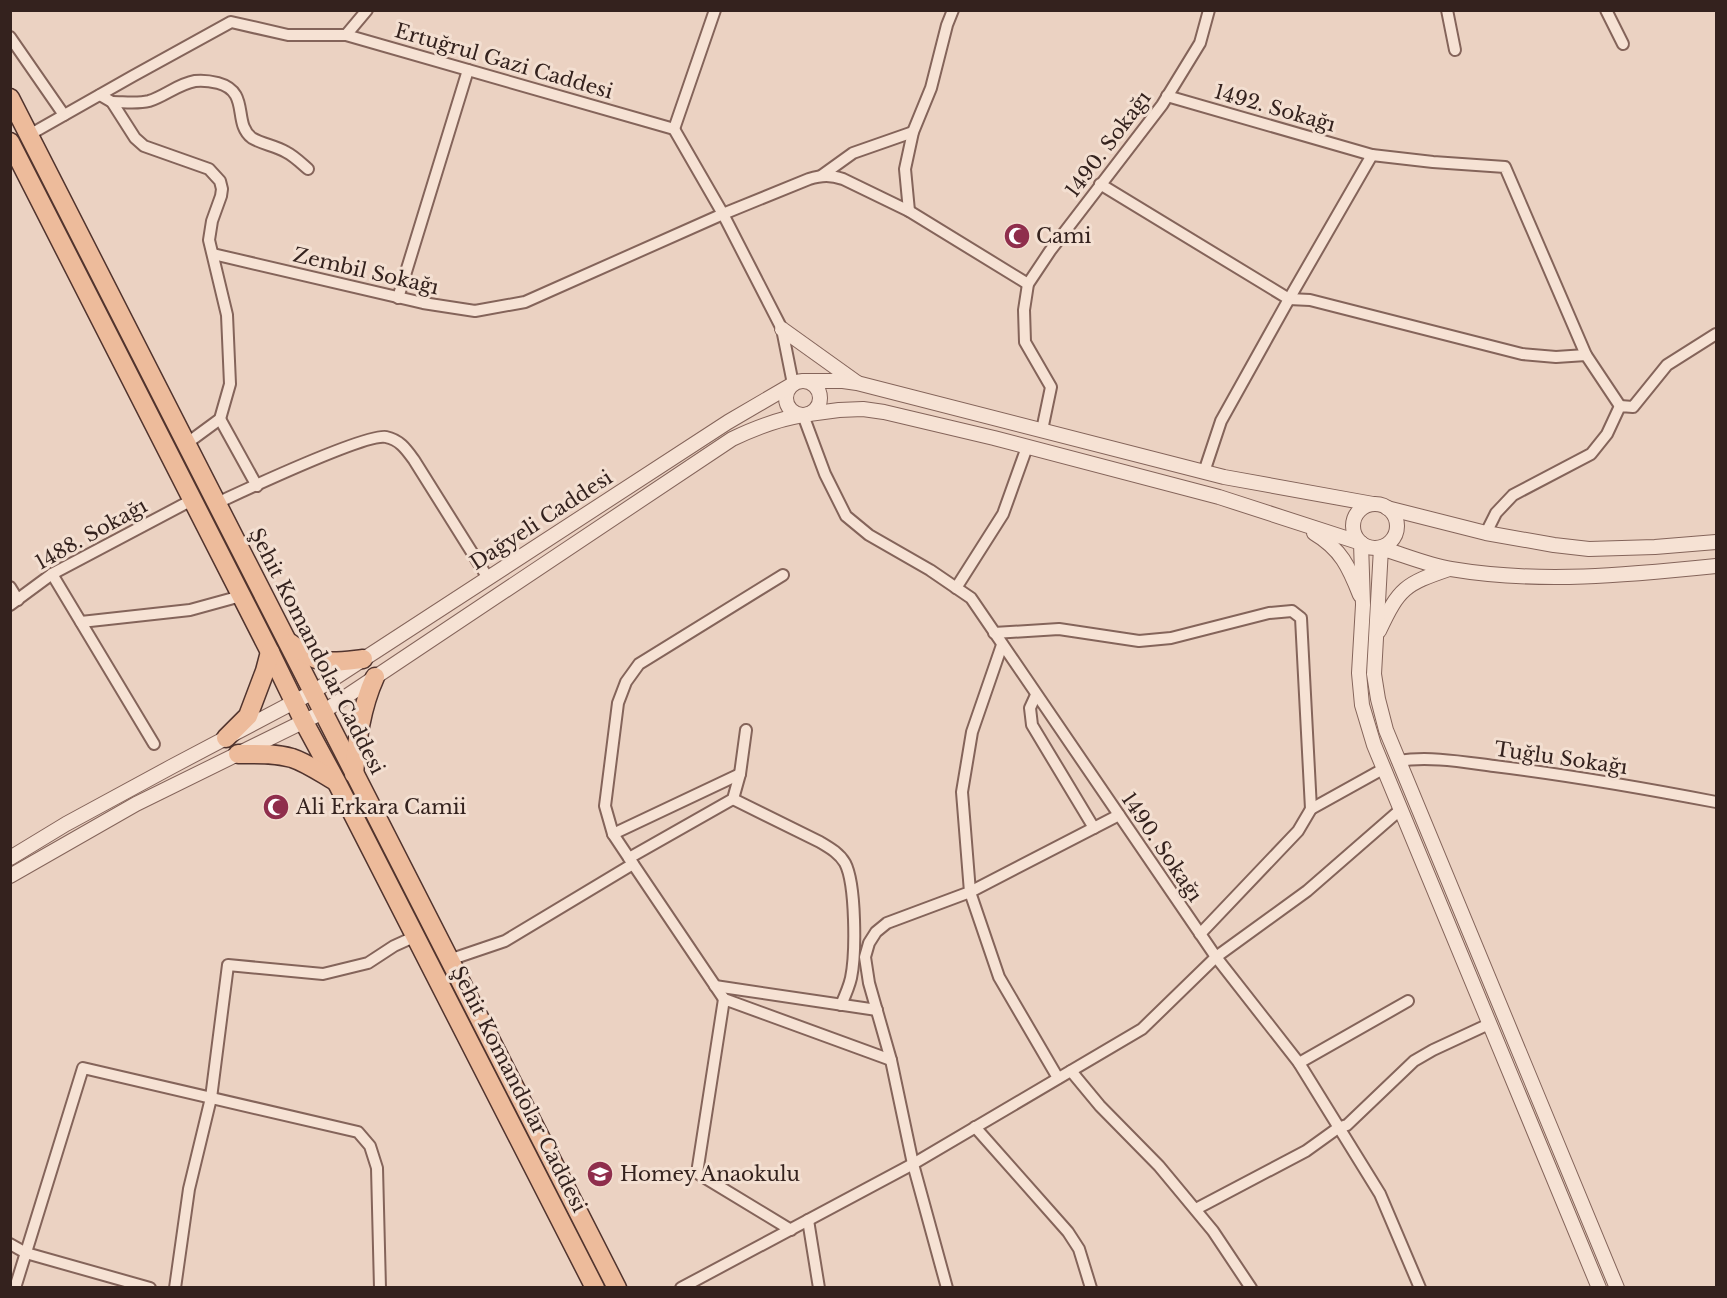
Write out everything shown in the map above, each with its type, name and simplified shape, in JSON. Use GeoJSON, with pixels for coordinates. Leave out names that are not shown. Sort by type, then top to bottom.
{"type":"FeatureCollection","features":[{"type":"Feature","properties":{"kind":"main road","name":"Şehit Komandolar Caddesi"},"geometry":{"type":"LineString","coordinates":[[10,98],[617,1287]]}},
{"type":"Feature","properties":{"kind":"main road","name":"Şehit Komandolar Caddesi"},"geometry":{"type":"LineString","coordinates":[[10,142],[304,722],[595,1287]]}},
{"type":"Feature","properties":{"kind":"main road"},"geometry":{"type":"LineString","coordinates":[[287,641],[317,661],[334,663],[363,659]]}},
{"type":"Feature","properties":{"kind":"main road"},"geometry":{"type":"LineString","coordinates":[[226,738],[248,716],[270,652]]}},
{"type":"Feature","properties":{"kind":"main road"},"geometry":{"type":"LineString","coordinates":[[354,774],[366,696],[375,677]]}},
{"type":"Feature","properties":{"kind":"main road"},"geometry":{"type":"LineString","coordinates":[[238,754],[270,754],[292,758],[315,768],[337,783]]}},
{"type":"Feature","properties":{"kind":"street"},"geometry":{"type":"LineString","coordinates":[[29,135],[231,22],[234,10]]}},
{"type":"Feature","properties":{"kind":"street"},"geometry":{"type":"LineString","coordinates":[[346,34],[367,10]]}},
{"type":"Feature","properties":{"kind":"street"},"geometry":{"type":"LineString","coordinates":[[715,10],[674,129],[723,214],[782,329],[799,383]]}},
{"type":"Feature","properties":{"kind":"street"},"geometry":{"type":"LineString","coordinates":[[909,211],[905,170],[913,132],[931,88],[953,10]]}},
{"type":"Feature","properties":{"kind":"street","name":"1490. Sokağı"},"geometry":{"type":"LineString","coordinates":[[1041,430],[1051,387],[1025,342],[1024,310],[1028,284],[1050,251],[1167,96],[1200,43],[1209,10]]}},
{"type":"Feature","properties":{"kind":"street"},"geometry":{"type":"LineString","coordinates":[[1447,10],[1455,50]]}},
{"type":"Feature","properties":{"kind":"street"},"geometry":{"type":"LineString","coordinates":[[1606,10],[1623,45]]}},
{"type":"Feature","properties":{"kind":"street","name":"Ertuğrul Gazi Caddesi"},"geometry":{"type":"LineString","coordinates":[[231,22],[288,35],[346,34],[674,129]]}},
{"type":"Feature","properties":{"kind":"street"},"geometry":{"type":"LineString","coordinates":[[10,37],[64,115]]}},
{"type":"Feature","properties":{"kind":"street"},"geometry":{"type":"LineString","coordinates":[[399,298],[468,70]]}},
{"type":"Feature","properties":{"kind":"street"},"geometry":{"type":"LineString","coordinates":[[99,95],[112,102],[146,102],[195,81],[209,81],[223,85],[229,88],[237,98],[244,126],[250,136],[286,152],[308,169]]}},
{"type":"Feature","properties":{"kind":"street","name":"1492. Sokağı"},"geometry":{"type":"LineString","coordinates":[[1167,96],[1372,155],[1505,167],[1586,356]]}},
{"type":"Feature","properties":{"kind":"street"},"geometry":{"type":"LineString","coordinates":[[112,102],[135,138],[144,146],[209,169],[220,182],[221,196],[212,221],[209,240],[227,315],[230,384],[220,419],[186,444]]}},
{"type":"Feature","properties":{"kind":"street","name":"Zembil Sokağı"},"geometry":{"type":"LineString","coordinates":[[213,255],[399,298],[475,311],[525,302],[723,214],[820,176],[853,153],[913,132]]}},
{"type":"Feature","properties":{"kind":"street"},"geometry":{"type":"LineString","coordinates":[[1204,472],[1221,421],[1372,155]]}},
{"type":"Feature","properties":{"kind":"street"},"geometry":{"type":"LineString","coordinates":[[820,176],[843,179],[909,211],[1028,284]]}},
{"type":"Feature","properties":{"kind":"street"},"geometry":{"type":"LineString","coordinates":[[1100,184],[1289,299],[1310,300],[1522,354],[1556,357],[1586,356],[1620,406]]}},
{"type":"Feature","properties":{"kind":"street"},"geometry":{"type":"LineString","coordinates":[[782,329],[857,383]]}},
{"type":"Feature","properties":{"kind":"street"},"geometry":{"type":"LineString","coordinates":[[1620,406],[1633,407],[1667,365],[1716,334]]}},
{"type":"Feature","properties":{"kind":"street"},"geometry":{"type":"LineString","coordinates":[[799,383],[814,385],[820,395],[818,406],[806,414],[793,411],[787,403],[787,392],[799,383],[843,381],[857,383],[1224,477],[1380,506],[1486,533],[1554,545],[1589,549],[1637,549],[1716,542]]}},
{"type":"Feature","properties":{"kind":"street","name":"Dağyeli Caddesi"},"geometry":{"type":"LineString","coordinates":[[10,858],[66,824],[313,692],[728,422],[799,383]]}},
{"type":"Feature","properties":{"kind":"street"},"geometry":{"type":"LineString","coordinates":[[1486,533],[1496,513],[1513,495],[1590,454],[1607,434],[1620,406]]}},
{"type":"Feature","properties":{"kind":"street","name":"Dağyeli Caddesi"},"geometry":{"type":"LineString","coordinates":[[10,876],[136,804],[323,712],[732,439],[783,418],[839,410],[884,412],[1219,497],[1288,519]]}},
{"type":"Feature","properties":{"kind":"street","name":"1490. Sokağı"},"geometry":{"type":"LineString","coordinates":[[806,414],[825,474],[846,516],[869,535],[930,570],[970,598],[1216,957],[1299,1063],[1380,1194],[1420,1287]]}},
{"type":"Feature","properties":{"kind":"street"},"geometry":{"type":"LineString","coordinates":[[220,419],[256,486]]}},
{"type":"Feature","properties":{"kind":"street"},"geometry":{"type":"LineString","coordinates":[[217,503],[355,443],[384,436],[401,443],[414,460],[488,578]]}},
{"type":"Feature","properties":{"kind":"street"},"geometry":{"type":"LineString","coordinates":[[956,588],[1004,514],[1027,447]]}},
{"type":"Feature","properties":{"kind":"street","name":"1488. Sokağı"},"geometry":{"type":"LineString","coordinates":[[14,602],[52,574],[192,500]]}},
{"type":"Feature","properties":{"kind":"street"},"geometry":{"type":"LineString","coordinates":[[1381,548],[1393,540],[1396,533],[1396,519],[1393,512],[1380,506],[1360,510],[1356,516],[1354,530],[1361,543],[1363,605],[1359,672],[1362,705],[1383,770],[1599,1287]]}},
{"type":"Feature","properties":{"kind":"street"},"geometry":{"type":"LineString","coordinates":[[1288,519],[1367,547],[1381,548],[1449,568],[1529,577],[1636,574],[1716,566]]}},
{"type":"Feature","properties":{"kind":"street"},"geometry":{"type":"LineString","coordinates":[[1288,519],[1327,540],[1342,556],[1352,574],[1363,605]]}},
{"type":"Feature","properties":{"kind":"street"},"geometry":{"type":"LineString","coordinates":[[1381,548],[1374,674],[1386,730],[1617,1287]]}},
{"type":"Feature","properties":{"kind":"street"},"geometry":{"type":"LineString","coordinates":[[1376,638],[1391,605],[1401,592],[1416,581],[1449,568]]}},
{"type":"Feature","properties":{"kind":"street"},"geometry":{"type":"LineString","coordinates":[[52,574],[154,744]]}},
{"type":"Feature","properties":{"kind":"street"},"geometry":{"type":"LineString","coordinates":[[783,575],[639,664],[626,682],[618,703],[605,806],[613,834],[724,999],[891,1060]]}},
{"type":"Feature","properties":{"kind":"street"},"geometry":{"type":"LineString","coordinates":[[10,588],[14,602]]}},
{"type":"Feature","properties":{"kind":"street"},"geometry":{"type":"LineString","coordinates":[[81,622],[190,610],[241,596]]}},
{"type":"Feature","properties":{"kind":"street"},"geometry":{"type":"LineString","coordinates":[[994,633],[1059,629],[1139,641],[1171,638],[1269,613],[1292,611],[1301,618],[1311,809]]}},
{"type":"Feature","properties":{"kind":"street"},"geometry":{"type":"LineString","coordinates":[[1002,645],[972,732],[962,792],[970,892],[999,976],[1058,1078]]}},
{"type":"Feature","properties":{"kind":"street"},"geometry":{"type":"LineString","coordinates":[[1036,695],[1030,708],[1032,724],[1094,828]]}},
{"type":"Feature","properties":{"kind":"street"},"geometry":{"type":"LineString","coordinates":[[449,960],[505,941],[733,799],[740,774],[746,730]]}},
{"type":"Feature","properties":{"kind":"street","name":"Tuğlu Sokağı"},"geometry":{"type":"LineString","coordinates":[[1398,761],[1435,759],[1521,769],[1716,802]]}},
{"type":"Feature","properties":{"kind":"street"},"geometry":{"type":"LineString","coordinates":[[1200,934],[1298,831],[1311,809],[1383,770]]}},
{"type":"Feature","properties":{"kind":"street"},"geometry":{"type":"LineString","coordinates":[[613,834],[740,774]]}},
{"type":"Feature","properties":{"kind":"street"},"geometry":{"type":"LineString","coordinates":[[733,799],[833,849],[843,860],[850,874],[852,888],[854,953],[850,980],[841,1005]]}},
{"type":"Feature","properties":{"kind":"street"},"geometry":{"type":"LineString","coordinates":[[681,1287],[913,1164],[1142,1029],[1216,957],[1307,891],[1400,810]]}},
{"type":"Feature","properties":{"kind":"street"},"geometry":{"type":"LineString","coordinates":[[947,1287],[913,1164],[891,1060],[869,983],[865,957],[869,943],[876,932],[887,923],[970,892],[1119,815]]}},
{"type":"Feature","properties":{"kind":"street"},"geometry":{"type":"LineString","coordinates":[[175,1287],[189,1189],[211,1098],[228,965],[323,974],[368,963],[394,946],[416,936]]}},
{"type":"Feature","properties":{"kind":"street"},"geometry":{"type":"LineString","coordinates":[[715,986],[877,1010]]}},
{"type":"Feature","properties":{"kind":"street"},"geometry":{"type":"LineString","coordinates":[[724,999],[697,1173],[791,1230]]}},
{"type":"Feature","properties":{"kind":"street"},"geometry":{"type":"LineString","coordinates":[[1299,1063],[1408,1001]]}},
{"type":"Feature","properties":{"kind":"street"},"geometry":{"type":"LineString","coordinates":[[1196,1209],[1306,1151],[1338,1128],[1351,1122],[1414,1061],[1432,1050],[1489,1024]]}},
{"type":"Feature","properties":{"kind":"street"},"geometry":{"type":"LineString","coordinates":[[15,1287],[83,1068],[358,1132],[370,1146],[378,1168],[380,1287]]}},
{"type":"Feature","properties":{"kind":"street"},"geometry":{"type":"LineString","coordinates":[[1071,1071],[1100,1106],[1159,1166],[1196,1209],[1251,1287]]}},
{"type":"Feature","properties":{"kind":"street"},"geometry":{"type":"LineString","coordinates":[[975,1127],[1068,1232],[1079,1249],[1091,1287]]}},
{"type":"Feature","properties":{"kind":"street"},"geometry":{"type":"LineString","coordinates":[[808,1220],[819,1287]]}},
{"type":"Feature","properties":{"kind":"street"},"geometry":{"type":"LineString","coordinates":[[10,1244],[26,1253],[150,1287]]}},
{"type":"Feature","properties":{"kind":"place","name":"Cami"},"geometry":{"type":"Point","coordinates":[1017,236]}},
{"type":"Feature","properties":{"kind":"place","name":"Ali Erkara Camii"},"geometry":{"type":"Point","coordinates":[276,807]}},
{"type":"Feature","properties":{"kind":"place","name":"Homey Anaokulu"},"geometry":{"type":"Point","coordinates":[600,1174]}}]}
